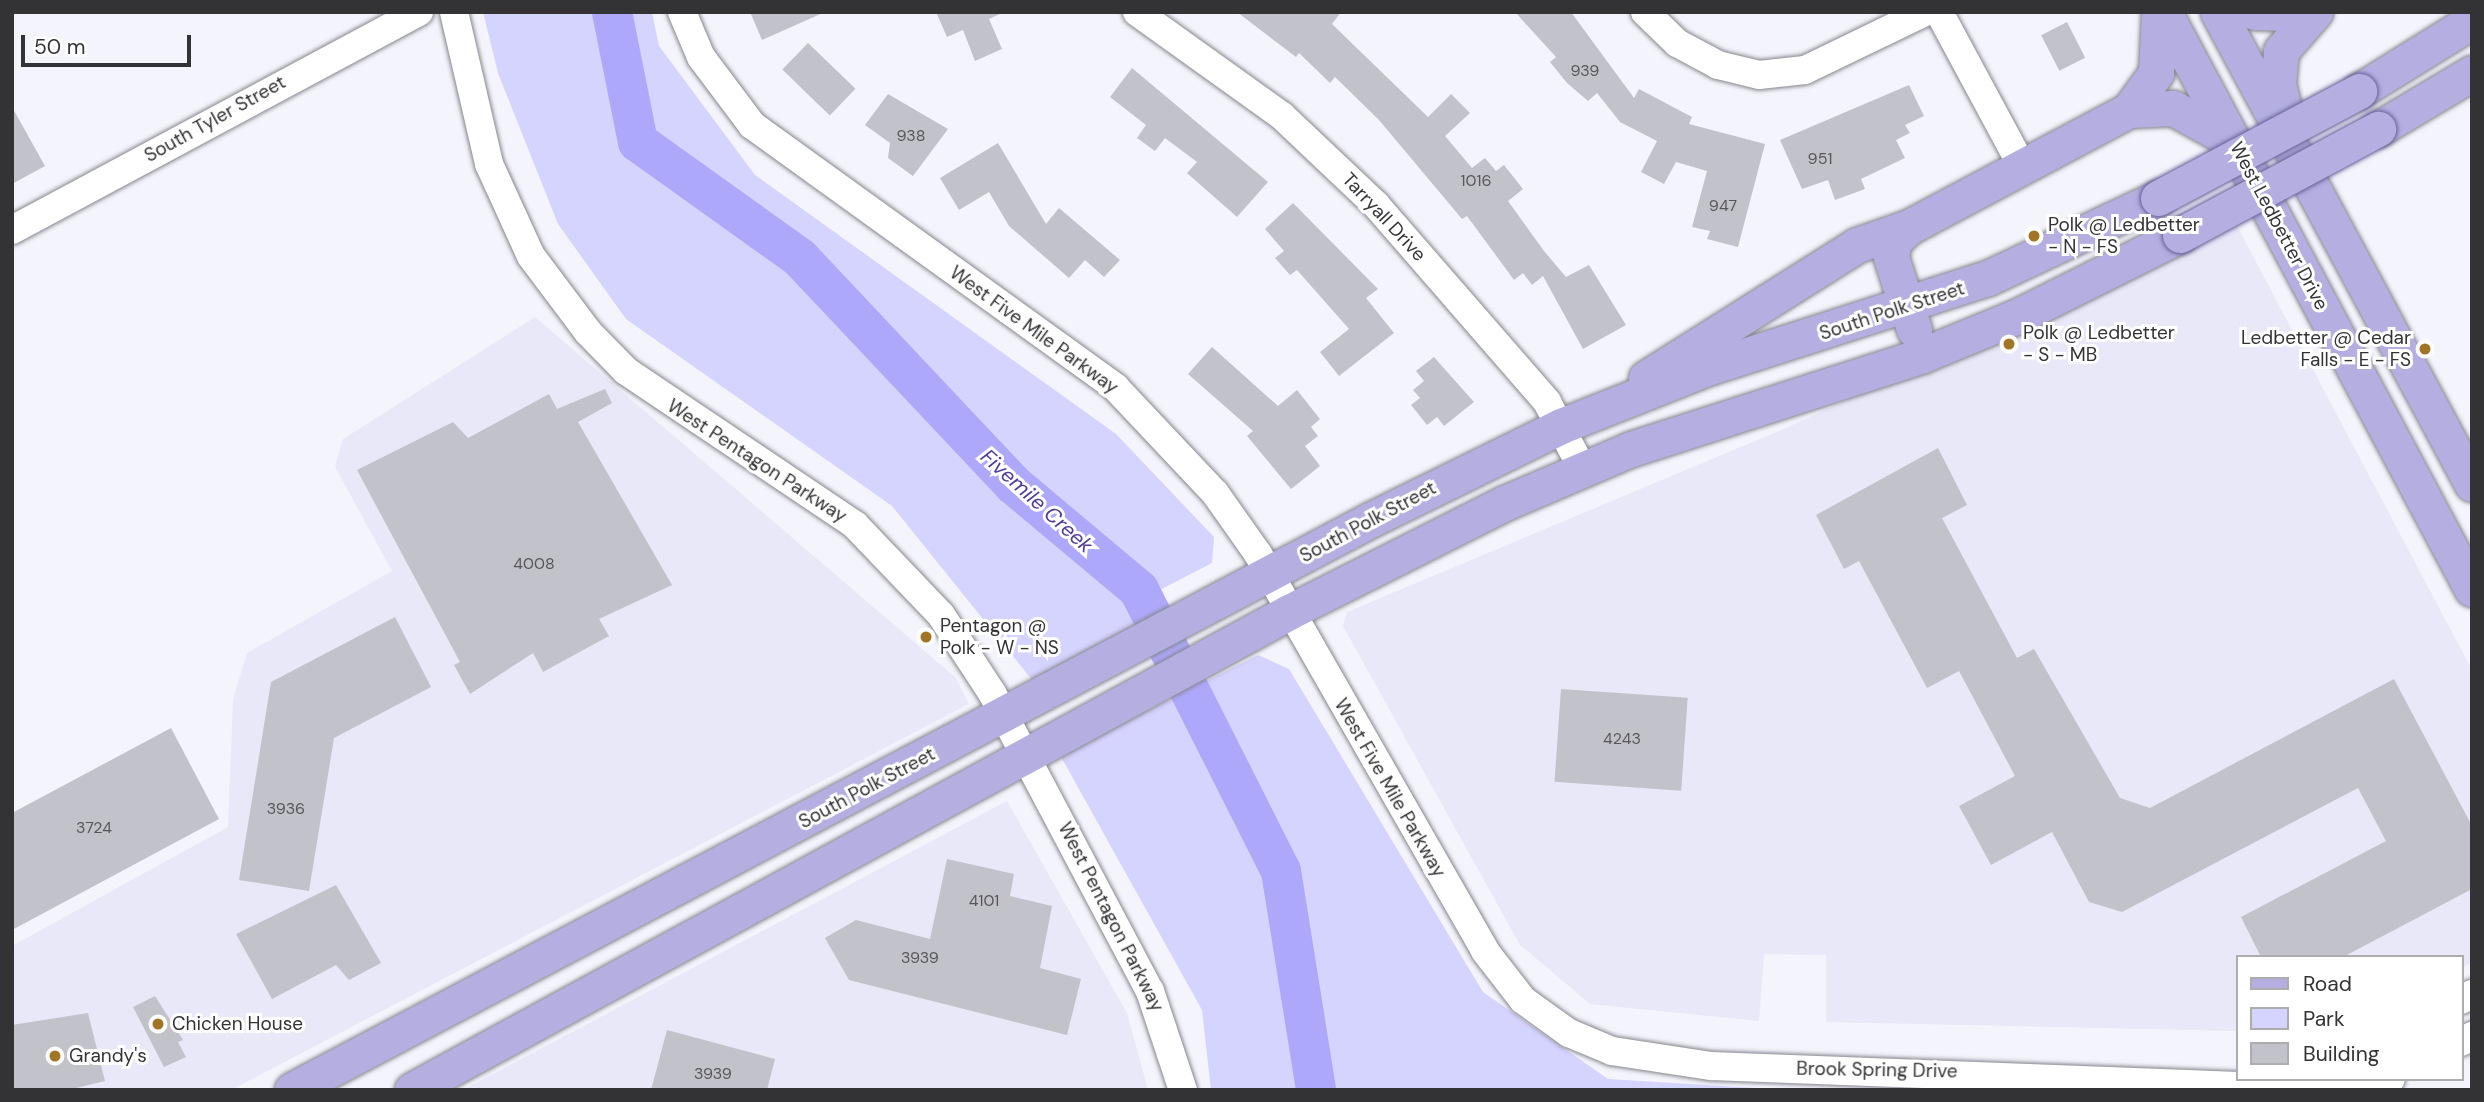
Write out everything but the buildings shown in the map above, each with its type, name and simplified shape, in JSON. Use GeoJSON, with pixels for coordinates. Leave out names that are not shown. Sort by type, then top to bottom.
{"type":"FeatureCollection","features":[{"type":"Feature","properties":{"kind":"main road"},"geometry":{"type":"LineString","coordinates":[[1615,400],[1702,338],[1857,245],[1909,228],[2129,110],[2156,73],[2162,12]]}},
{"type":"Feature","properties":{"kind":"main road","name":"West Ledbetter Drive"},"geometry":{"type":"LineString","coordinates":[[2162,12],[2472,589]]}},
{"type":"Feature","properties":{"kind":"main road"},"geometry":{"type":"LineString","coordinates":[[2218,12],[2295,156],[2460,433],[2472,484]]}},
{"type":"Feature","properties":{"kind":"main road"},"geometry":{"type":"LineString","coordinates":[[2255,12],[2313,13]]}},
{"type":"Feature","properties":{"kind":"main road"},"geometry":{"type":"LineString","coordinates":[[2295,156],[2277,69],[2283,45],[2313,13]]}},
{"type":"Feature","properties":{"kind":"main road","name":"South Polk Street"},"geometry":{"type":"LineString","coordinates":[[292,1090],[1005,716],[1219,600],[1561,426],[1615,400],[1907,308],[2019,266],[2158,198],[2359,91],[2472,21]]}},
{"type":"Feature","properties":{"kind":"main road"},"geometry":{"type":"LineString","coordinates":[[411,1090],[744,905],[1289,612],[1582,468],[1923,355],[2020,315],[2180,235],[2378,128],[2472,73]]}},
{"type":"Feature","properties":{"kind":"main road"},"geometry":{"type":"LineString","coordinates":[[2129,110],[2173,108],[2234,143]]}},
{"type":"Feature","properties":{"kind":"main road"},"geometry":{"type":"LineString","coordinates":[[1909,228],[1894,241],[1891,257],[1923,355]]}},
{"type":"Feature","properties":{"kind":"main road"},"geometry":{"type":"LineString","coordinates":[[2405,462],[2460,433]]}},
{"type":"Feature","properties":{"kind":"main road"},"geometry":{"type":"LineString","coordinates":[[720,865],[744,905]]}},
{"type":"Feature","properties":{"kind":"main road"},"geometry":{"type":"LineString","coordinates":[[426,1021],[450,1069]]}},
{"type":"Feature","properties":{"kind":"street","name":"South Tyler Street"},"geometry":{"type":"LineString","coordinates":[[12,230],[419,12]]}},
{"type":"Feature","properties":{"kind":"street","name":"West Pentagon Parkway"},"geometry":{"type":"LineString","coordinates":[[454,12],[489,164],[506,210],[555,291],[588,332],[654,393],[824,502],[888,554],[941,615],[1005,716],[1156,1003],[1183,1090]]}},
{"type":"Feature","properties":{"kind":"street","name":"West Five Mile Parkway"},"geometry":{"type":"LineString","coordinates":[[682,12],[701,57],[752,125],[1115,387],[1215,494],[1269,574],[1486,951]]}},
{"type":"Feature","properties":{"kind":"street","name":"Tarryall Drive"},"geometry":{"type":"LineString","coordinates":[[1137,12],[1329,157],[1514,361],[1561,426],[1582,468]]}},
{"type":"Feature","properties":{"kind":"street"},"geometry":{"type":"LineString","coordinates":[[1645,12],[1677,43],[1718,65],[1759,75],[1805,70],[1926,12]]}},
{"type":"Feature","properties":{"kind":"street"},"geometry":{"type":"LineString","coordinates":[[1939,12],[2023,168]]}},
{"type":"Feature","properties":{"kind":"street","name":"Brook Spring Drive"},"geometry":{"type":"LineString","coordinates":[[1486,951],[1523,1000],[1569,1033],[1659,1062],[2236,1081]]}},
{"type":"Feature","properties":{"kind":"street","name":"Brook Spring Drive"},"geometry":{"type":"LineString","coordinates":[[2251,1081],[2313,1083],[2343,1090],[2382,1081]]}},
{"type":"Feature","properties":{"kind":"shaded area"},"geometry":{"type":"Polygon","coordinates":[[[2235,222],[2472,670],[2472,963],[2463,967],[2463,955],[2236,955],[2236,1031],[1826,1022],[1826,955],[1764,954],[1759,1021],[1590,1004],[1520,945],[1343,626],[1347,612],[1786,428],[2235,222]]]}},
{"type":"Feature","properties":{"kind":"shaded area"},"geometry":{"type":"Polygon","coordinates":[[[535,317],[956,678],[969,704],[231,1090],[12,1090],[12,946],[228,827],[233,699],[247,653],[392,571],[335,467],[343,439],[535,317]]]}},
{"type":"Feature","properties":{"kind":"shaded area"},"geometry":{"type":"Polygon","coordinates":[[[1007,801],[1127,1013],[1148,1090],[463,1090],[1007,801]]]}},
{"type":"Feature","properties":{"kind":"green space"},"geometry":{"type":"Polygon","coordinates":[[[483,12],[652,12],[659,46],[755,175],[1116,434],[1214,537],[1212,563],[1127,607],[1145,622],[1033,681],[892,506],[626,319],[558,224],[498,73],[483,12]]]}},
{"type":"Feature","properties":{"kind":"green space"},"geometry":{"type":"Polygon","coordinates":[[[1258,655],[1289,669],[1483,992],[1608,1079],[1789,1090],[1211,1090],[1202,1010],[1060,755],[1258,655]]]}},
{"type":"Feature","properties":{"kind":"waterway","name":"Fivemile Creek"},"geometry":{"type":"LineString","coordinates":[[612,12],[638,142],[800,258],[1014,485],[1139,590],[1281,871],[1316,1090]]}},
{"type":"Feature","properties":{"kind":"place","name":"Polk @ Ledbetter - N - FS"},"geometry":{"type":"Point","coordinates":[2034,236]}},
{"type":"Feature","properties":{"kind":"place","name":"Polk @ Ledbetter - S - MB"},"geometry":{"type":"Point","coordinates":[2009,344]}},
{"type":"Feature","properties":{"kind":"place","name":"Ledbetter @ Cedar Falls - E - FS"},"geometry":{"type":"Point","coordinates":[2425,349]}},
{"type":"Feature","properties":{"kind":"place","name":"Pentagon @ Polk - W - NS"},"geometry":{"type":"Point","coordinates":[926,637]}},
{"type":"Feature","properties":{"kind":"place","name":"Chicken House"},"geometry":{"type":"Point","coordinates":[158,1024]}},
{"type":"Feature","properties":{"kind":"place","name":"Grandy's"},"geometry":{"type":"Point","coordinates":[55,1056]}}]}
